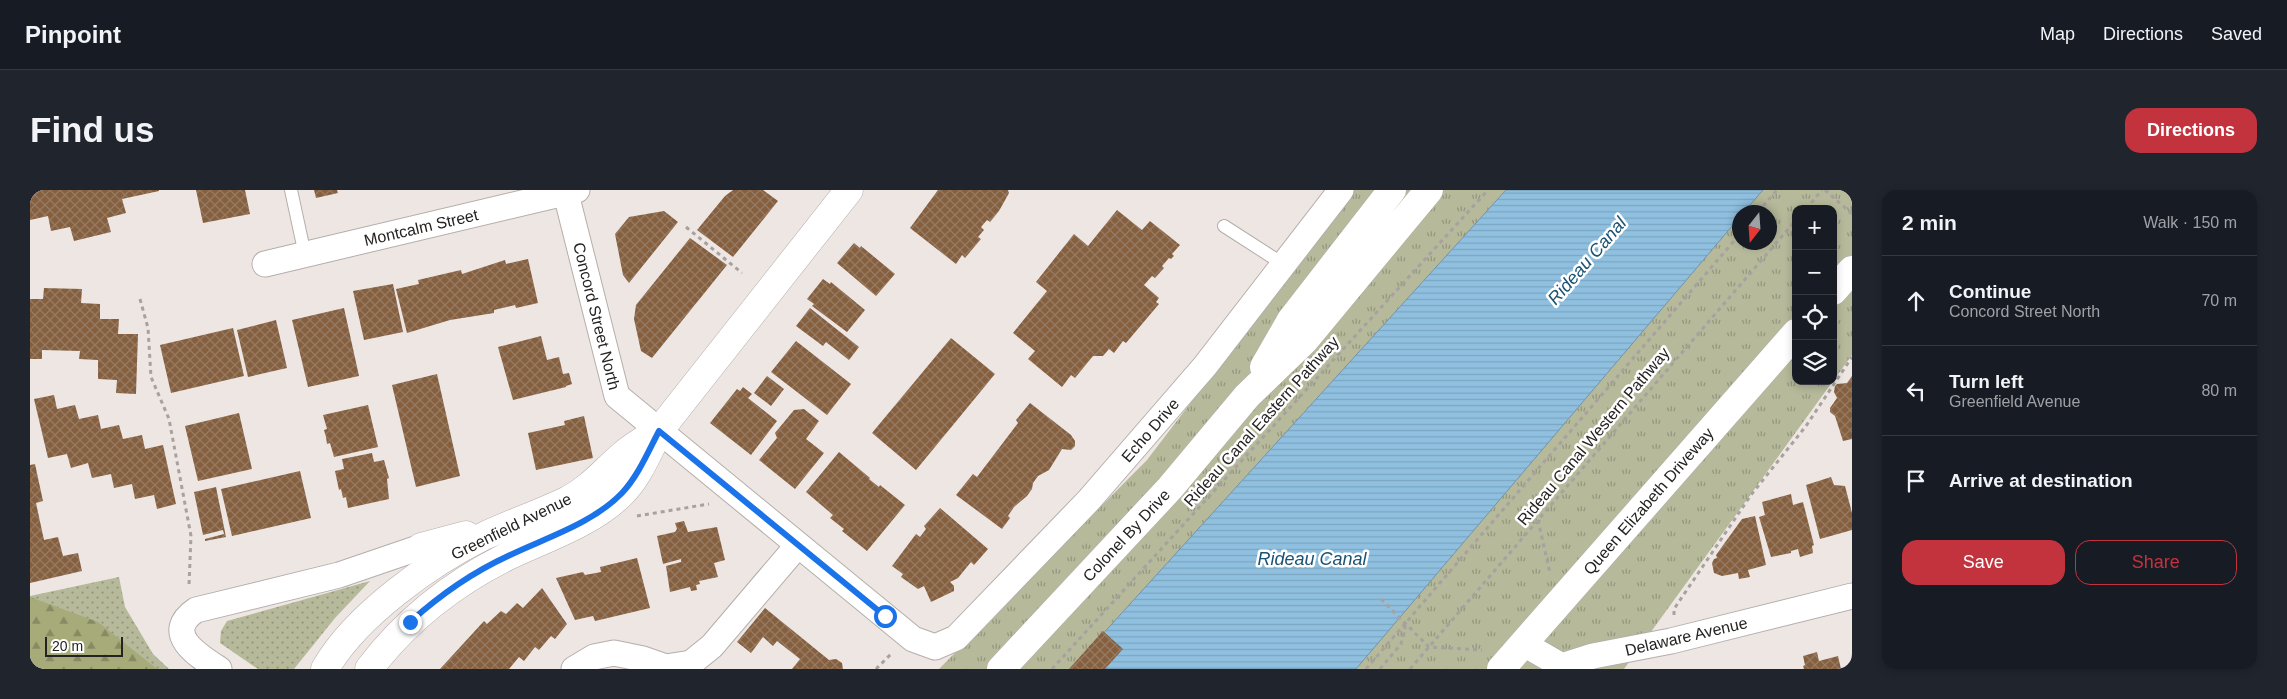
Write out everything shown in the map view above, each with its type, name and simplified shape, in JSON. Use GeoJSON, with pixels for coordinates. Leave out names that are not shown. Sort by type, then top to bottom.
{"type":"FeatureCollection","features":[{"type":"Feature","properties":{"kind":"main road","name":"Greenfield Avenue"},"geometry":{"type":"LineString","coordinates":[[369,669],[395,638],[442,594],[465,579],[578,523],[612,502],[632,480],[659,431],[849,190]]}},
{"type":"Feature","properties":{"kind":"main road","name":"Colonel By Drive"},"geometry":{"type":"LineString","coordinates":[[1246,396],[1291,320],[1392,190]]}},
{"type":"Feature","properties":{"kind":"main road","name":"Colonel By Drive"},"geometry":{"type":"LineString","coordinates":[[1001,669],[1170,488],[1246,396],[1304,341],[1429,190]]}},
{"type":"Feature","properties":{"kind":"main road","name":"Queen Elizabeth Driveway"},"geometry":{"type":"LineString","coordinates":[[1512,658],[1792,338]]}},
{"type":"Feature","properties":{"kind":"main road","name":"Greenfield Avenue"},"geometry":{"type":"LineString","coordinates":[[325,669],[348,638],[398,592],[439,561],[511,524],[579,493],[601,477],[624,453],[659,431]]}},
{"type":"Feature","properties":{"kind":"main road"},"geometry":{"type":"LineString","coordinates":[[420,547],[511,524]]}},
{"type":"Feature","properties":{"kind":"street","name":"Echo Drive"},"geometry":{"type":"LineString","coordinates":[[935,647],[956,638],[1089,500],[1205,366],[1341,190]]}},
{"type":"Feature","properties":{"kind":"street","name":"Montcalm Street"},"geometry":{"type":"LineString","coordinates":[[265,264],[569,191]]}},
{"type":"Feature","properties":{"kind":"street","name":"Concord Street North"},"geometry":{"type":"LineString","coordinates":[[569,191],[617,396],[913,640],[935,647]]}},
{"type":"Feature","properties":{"kind":"street"},"geometry":{"type":"LineString","coordinates":[[574,669],[594,657],[614,653],[643,659],[666,667],[691,663],[712,646],[798,545]]}},
{"type":"Feature","properties":{"kind":"street"},"geometry":{"type":"LineString","coordinates":[[219,669],[188,648],[183,637],[182,627],[187,616],[196,610],[339,574],[420,547]]}},
{"type":"Feature","properties":{"kind":"street","name":"Delaware Avenue"},"geometry":{"type":"LineString","coordinates":[[1512,658],[1562,667],[1593,656],[1671,641],[1852,596]]}},
{"type":"Feature","properties":{"kind":"lane"},"geometry":{"type":"LineString","coordinates":[[291,190],[305,255]]}},
{"type":"Feature","properties":{"kind":"lane"},"geometry":{"type":"LineString","coordinates":[[1224,226],[1283,264]]}},
{"type":"Feature","properties":{"kind":"path","name":"Rideau Canal Eastern Pathway"},"geometry":{"type":"LineString","coordinates":[[1052,669],[1488,190]]}},
{"type":"Feature","properties":{"kind":"path"},"geometry":{"type":"LineString","coordinates":[[1764,205],[1777,190]]}},
{"type":"Feature","properties":{"kind":"path"},"geometry":{"type":"LineString","coordinates":[[1810,205],[1824,190],[1852,214]]}},
{"type":"Feature","properties":{"kind":"path","name":"Rideau Canal Western Pathway"},"geometry":{"type":"LineString","coordinates":[[1410,669],[1792,225]]}},
{"type":"Feature","properties":{"kind":"path"},"geometry":{"type":"LineString","coordinates":[[686,227],[742,273]]}},
{"type":"Feature","properties":{"kind":"path"},"geometry":{"type":"LineString","coordinates":[[1366,669],[1732,243]]}},
{"type":"Feature","properties":{"kind":"path"},"geometry":{"type":"LineString","coordinates":[[140,299],[148,328],[151,377],[169,419],[191,536],[189,591],[196,610]]}},
{"type":"Feature","properties":{"kind":"path"},"geometry":{"type":"LineString","coordinates":[[1671,641],[1674,609],[1750,495],[1806,426],[1852,357]]}},
{"type":"Feature","properties":{"kind":"path"},"geometry":{"type":"LineString","coordinates":[[630,518],[714,504]]}},
{"type":"Feature","properties":{"kind":"path"},"geometry":{"type":"LineString","coordinates":[[1538,520],[1547,564],[1561,602]]}},
{"type":"Feature","properties":{"kind":"path"},"geometry":{"type":"LineString","coordinates":[[1381,600],[1430,647],[1492,650],[1512,658]]}},
{"type":"Feature","properties":{"kind":"path"},"geometry":{"type":"LineString","coordinates":[[1380,669],[1401,644],[1406,622]]}},
{"type":"Feature","properties":{"kind":"path"},"geometry":{"type":"LineString","coordinates":[[876,669],[894,651]]}},
{"type":"Feature","properties":{"kind":"green space"},"geometry":{"type":"Polygon","coordinates":[[[1353,190],[1506,190],[1071,669],[939,669],[1147,460],[1353,190]]]}},
{"type":"Feature","properties":{"kind":"green space"},"geometry":{"type":"Polygon","coordinates":[[[1763,190],[1852,190],[1852,355],[1837,376],[1837,205],[1792,205],[1792,385],[1830,385],[1624,669],[1356,669],[1732,226],[1732,250],[1777,250],[1777,205],[1750,205],[1763,190]]]}},
{"type":"Feature","properties":{"kind":"green space"},"geometry":{"type":"Polygon","coordinates":[[[119,577],[125,607],[153,654],[169,669],[30,669],[30,596],[119,577]]]}},
{"type":"Feature","properties":{"kind":"green space"},"geometry":{"type":"Polygon","coordinates":[[[370,581],[335,618],[294,669],[258,669],[220,643],[221,631],[227,621],[370,581]]]}},
{"type":"Feature","properties":{"kind":"green space"},"geometry":{"type":"Polygon","coordinates":[[[30,597],[98,622],[157,669],[30,669],[30,597]]]}},
{"type":"Feature","properties":{"kind":"water","name":"Rideau Canal"},"geometry":{"type":"Polygon","coordinates":[[[1506,190],[1763,190],[1750,205],[1732,205],[1732,226],[1356,669],[1071,669],[1506,190]]]}},
{"type":"Feature","properties":{"kind":"building"},"geometry":{"type":"Polygon","coordinates":[[[30,190],[159,191],[122,199],[126,213],[107,218],[111,232],[74,241],[70,227],[51,231],[48,216],[30,220],[30,190]]]}},
{"type":"Feature","properties":{"kind":"building"},"geometry":{"type":"Polygon","coordinates":[[[196,190],[245,190],[250,214],[203,223],[196,190]]]}},
{"type":"Feature","properties":{"kind":"building"},"geometry":{"type":"Polygon","coordinates":[[[314,190],[337,190],[338,193],[316,198],[314,190]]]}},
{"type":"Feature","properties":{"kind":"building"},"geometry":{"type":"Polygon","coordinates":[[[733,190],[763,190],[778,201],[733,257],[697,230],[725,196],[733,190]]]}},
{"type":"Feature","properties":{"kind":"building"},"geometry":{"type":"Polygon","coordinates":[[[938,190],[1008,190],[1009,193],[990,222],[987,220],[981,227],[984,230],[978,237],[981,239],[965,258],[962,255],[956,264],[910,228],[938,190]]]}},
{"type":"Feature","properties":{"kind":"building"},"geometry":{"type":"Polygon","coordinates":[[[1117,210],[1142,230],[1150,221],[1180,245],[1172,254],[1174,256],[1171,259],[1169,258],[1162,266],[1164,268],[1155,278],[1152,276],[1144,285],[1159,298],[1156,302],[1159,304],[1126,343],[1123,341],[1114,353],[1109,349],[1103,356],[1093,356],[1075,378],[1071,375],[1062,387],[1028,359],[1035,351],[1013,333],[1047,291],[1036,282],[1074,234],[1088,246],[1117,210]]]}},
{"type":"Feature","properties":{"kind":"building"},"geometry":{"type":"Polygon","coordinates":[[[664,211],[678,222],[629,283],[623,275],[615,234],[629,217],[664,211]]]}},
{"type":"Feature","properties":{"kind":"building"},"geometry":{"type":"Polygon","coordinates":[[[690,238],[727,265],[652,358],[641,351],[634,319],[636,305],[690,238]]]}},
{"type":"Feature","properties":{"kind":"building"},"geometry":{"type":"Polygon","coordinates":[[[854,243],[860,248],[861,246],[895,274],[876,296],[837,263],[854,243]]]}},
{"type":"Feature","properties":{"kind":"building"},"geometry":{"type":"Polygon","coordinates":[[[528,259],[538,303],[516,308],[515,305],[494,310],[494,313],[450,320],[407,333],[396,289],[419,284],[418,280],[461,270],[462,274],[505,260],[506,264],[528,259]]]}},
{"type":"Feature","properties":{"kind":"building"},"geometry":{"type":"Polygon","coordinates":[[[823,279],[830,284],[831,282],[865,310],[847,332],[812,306],[814,304],[807,299],[823,279]]]}},
{"type":"Feature","properties":{"kind":"building"},"geometry":{"type":"Polygon","coordinates":[[[393,284],[403,332],[364,340],[353,291],[393,284]]]}},
{"type":"Feature","properties":{"kind":"building"},"geometry":{"type":"Polygon","coordinates":[[[44,288],[82,289],[81,303],[100,304],[100,319],[119,319],[118,334],[138,334],[136,394],[116,393],[117,380],[98,379],[98,360],[79,359],[80,351],[42,350],[42,359],[30,359],[30,299],[43,299],[44,288]]]}},
{"type":"Feature","properties":{"kind":"building"},"geometry":{"type":"Polygon","coordinates":[[[344,308],[359,376],[308,387],[292,320],[344,308]]]}},
{"type":"Feature","properties":{"kind":"building"},"geometry":{"type":"Polygon","coordinates":[[[810,308],[859,347],[849,360],[826,342],[823,346],[796,326],[810,308]]]}},
{"type":"Feature","properties":{"kind":"building"},"geometry":{"type":"Polygon","coordinates":[[[276,320],[287,368],[248,377],[237,330],[276,320]]]}},
{"type":"Feature","properties":{"kind":"building"},"geometry":{"type":"Polygon","coordinates":[[[233,328],[244,376],[171,393],[160,345],[233,328]]]}},
{"type":"Feature","properties":{"kind":"building"},"geometry":{"type":"Polygon","coordinates":[[[541,336],[547,360],[559,357],[563,374],[569,373],[572,384],[513,400],[498,347],[541,336]]]}},
{"type":"Feature","properties":{"kind":"building"},"geometry":{"type":"Polygon","coordinates":[[[951,338],[995,374],[916,470],[872,433],[951,338]]]}},
{"type":"Feature","properties":{"kind":"building"},"geometry":{"type":"Polygon","coordinates":[[[796,341],[851,384],[827,415],[771,372],[796,341]]]}},
{"type":"Feature","properties":{"kind":"building"},"geometry":{"type":"Polygon","coordinates":[[[437,374],[460,476],[416,487],[392,385],[437,374]]]}},
{"type":"Feature","properties":{"kind":"building"},"geometry":{"type":"Polygon","coordinates":[[[767,376],[784,389],[771,406],[754,393],[767,376]]]}},
{"type":"Feature","properties":{"kind":"building"},"geometry":{"type":"Polygon","coordinates":[[[1852,376],[1852,439],[1843,441],[1835,416],[1830,412],[1830,408],[1837,398],[1834,392],[1835,386],[1847,383],[1852,376]]]}},
{"type":"Feature","properties":{"kind":"building"},"geometry":{"type":"Polygon","coordinates":[[[743,387],[752,394],[748,398],[777,421],[751,455],[710,423],[737,389],[740,391],[743,387]]]}},
{"type":"Feature","properties":{"kind":"building"},"geometry":{"type":"Polygon","coordinates":[[[54,395],[57,409],[75,405],[79,419],[98,415],[101,429],[119,425],[123,439],[142,435],[145,449],[163,445],[176,504],[157,509],[154,495],[135,499],[132,484],[114,488],[111,474],[92,478],[88,463],[71,468],[67,454],[48,458],[34,399],[54,395]]]}},
{"type":"Feature","properties":{"kind":"building"},"geometry":{"type":"Polygon","coordinates":[[[1030,403],[1071,435],[1075,441],[1075,446],[1071,450],[1062,449],[1049,470],[1038,476],[1027,496],[1014,507],[1008,516],[1010,518],[1002,529],[956,495],[973,474],[977,477],[1018,423],[1016,420],[1030,403]]]}},
{"type":"Feature","properties":{"kind":"building"},"geometry":{"type":"Polygon","coordinates":[[[368,405],[378,447],[334,457],[330,443],[327,444],[324,430],[327,429],[323,415],[368,405]]]}},
{"type":"Feature","properties":{"kind":"building"},"geometry":{"type":"Polygon","coordinates":[[[804,409],[819,421],[806,439],[824,453],[795,489],[759,460],[777,438],[775,433],[794,410],[804,409]]]}},
{"type":"Feature","properties":{"kind":"building"},"geometry":{"type":"Polygon","coordinates":[[[239,413],[252,469],[198,481],[185,426],[239,413]]]}},
{"type":"Feature","properties":{"kind":"building"},"geometry":{"type":"Polygon","coordinates":[[[584,416],[593,458],[536,470],[528,433],[565,425],[564,421],[584,416]]]}},
{"type":"Feature","properties":{"kind":"building"},"geometry":{"type":"Polygon","coordinates":[[[839,452],[869,479],[879,487],[880,485],[905,505],[867,551],[842,531],[844,529],[830,518],[833,515],[806,492],[839,452]]]}},
{"type":"Feature","properties":{"kind":"building"},"geometry":{"type":"Polygon","coordinates":[[[372,453],[374,462],[384,460],[389,478],[387,479],[389,499],[348,508],[346,497],[343,498],[341,489],[339,490],[335,471],[344,469],[342,459],[372,453]]]}},
{"type":"Feature","properties":{"kind":"building"},"geometry":{"type":"Polygon","coordinates":[[[35,464],[43,501],[36,503],[44,540],[58,537],[63,556],[78,553],[82,571],[30,583],[30,465],[35,464]]]}},
{"type":"Feature","properties":{"kind":"building"},"geometry":{"type":"Polygon","coordinates":[[[300,471],[311,518],[232,536],[221,489],[300,471]]]}},
{"type":"Feature","properties":{"kind":"building"},"geometry":{"type":"Polygon","coordinates":[[[1831,477],[1834,485],[1845,486],[1852,513],[1852,530],[1820,539],[1806,485],[1831,477]]]}},
{"type":"Feature","properties":{"kind":"building"},"geometry":{"type":"Polygon","coordinates":[[[216,487],[226,537],[205,541],[205,539],[224,534],[223,530],[203,535],[194,492],[216,487]]]}},
{"type":"Feature","properties":{"kind":"building"},"geometry":{"type":"Polygon","coordinates":[[[1791,494],[1793,505],[1803,502],[1814,545],[1812,546],[1813,553],[1800,557],[1798,549],[1791,551],[1791,553],[1771,557],[1759,517],[1765,515],[1762,502],[1791,494]]]}},
{"type":"Feature","properties":{"kind":"building"},"geometry":{"type":"Polygon","coordinates":[[[940,508],[988,549],[974,565],[971,562],[958,578],[950,582],[954,586],[954,591],[931,602],[924,586],[918,589],[901,577],[903,574],[892,566],[916,534],[920,537],[926,529],[924,526],[940,508]]]}},
{"type":"Feature","properties":{"kind":"building"},"geometry":{"type":"Polygon","coordinates":[[[1755,516],[1766,565],[1748,570],[1750,577],[1739,579],[1738,573],[1722,576],[1714,573],[1712,563],[1717,558],[1716,555],[1742,519],[1755,516]]]}},
{"type":"Feature","properties":{"kind":"building"},"geometry":{"type":"Polygon","coordinates":[[[684,521],[688,532],[717,527],[725,560],[714,563],[718,577],[699,581],[700,584],[696,585],[697,590],[691,591],[690,587],[670,592],[666,566],[681,562],[681,559],[663,564],[657,536],[675,532],[677,529],[675,523],[684,521]]]}},
{"type":"Feature","properties":{"kind":"building"},"geometry":{"type":"Polygon","coordinates":[[[637,558],[650,608],[595,621],[593,616],[575,620],[556,578],[583,572],[585,575],[601,572],[600,567],[637,558]]]}},
{"type":"Feature","properties":{"kind":"building"},"geometry":{"type":"Polygon","coordinates":[[[542,588],[567,624],[555,639],[551,636],[539,650],[535,647],[524,661],[519,657],[509,669],[440,669],[484,621],[487,624],[501,611],[506,614],[517,603],[523,608],[542,588]]]}},
{"type":"Feature","properties":{"kind":"building"},"geometry":{"type":"Polygon","coordinates":[[[765,608],[829,660],[836,659],[842,663],[843,669],[792,669],[800,659],[777,641],[773,646],[763,637],[751,653],[737,642],[765,608]]]}},
{"type":"Feature","properties":{"kind":"building"},"geometry":{"type":"Polygon","coordinates":[[[1103,631],[1123,649],[1105,669],[1069,669],[1103,631]]]}},
{"type":"Feature","properties":{"kind":"building"},"geometry":{"type":"Polygon","coordinates":[[[1817,652],[1819,661],[1838,656],[1841,669],[1804,669],[1803,656],[1817,652]]]}},
{"type":"Feature","properties":{"kind":"route"},"geometry":{"type":"LineString","coordinates":[[410,622],[442,594],[465,579],[507,556],[578,523],[612,502],[622,493],[644,462],[659,431],[885,616]]}}]}
